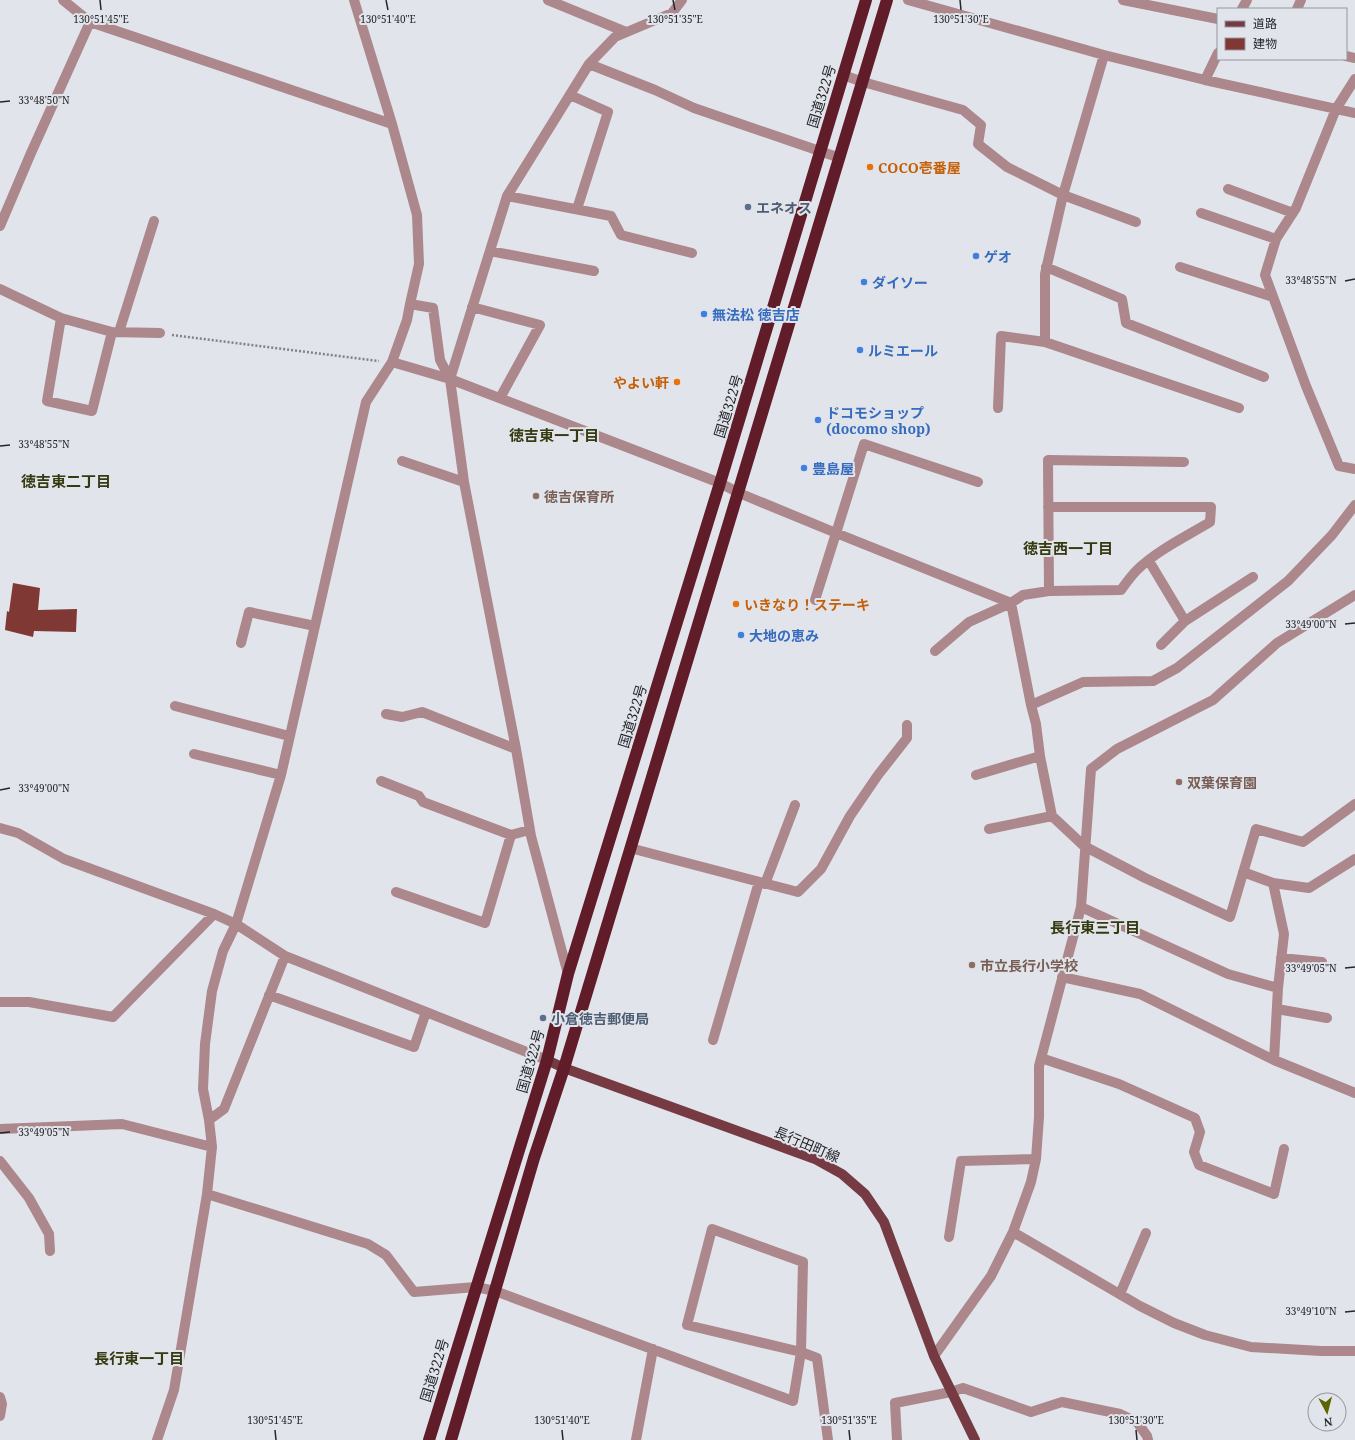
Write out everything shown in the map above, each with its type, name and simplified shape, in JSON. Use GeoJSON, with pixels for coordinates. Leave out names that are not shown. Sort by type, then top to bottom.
{"type":"FeatureCollection","features":[{"type":"Feature","properties":{"kind":"highway","name":"国道322号"},"geometry":{"type":"LineString","coordinates":[[429,1440],[547,1060],[568,974],[720,483],[866,0]]}},
{"type":"Feature","properties":{"kind":"highway"},"geometry":{"type":"LineString","coordinates":[[451,1440],[534,1158],[564,1068],[888,0]]}},
{"type":"Feature","properties":{"kind":"main road","name":"長行田町線"},"geometry":{"type":"LineString","coordinates":[[547,1060],[564,1068],[815,1159],[842,1174],[865,1194],[884,1222],[934,1356],[975,1440]]}},
{"type":"Feature","properties":{"kind":"street"},"geometry":{"type":"LineString","coordinates":[[63,0],[90,22],[392,124]]}},
{"type":"Feature","properties":{"kind":"street"},"geometry":{"type":"LineString","coordinates":[[157,1440],[174,1390],[207,1194],[212,1148],[209,1120],[203,1089],[205,1044],[212,991],[223,951],[236,924],[281,775],[366,402],[392,362],[407,320],[419,264],[417,216],[392,124],[354,0]]}},
{"type":"Feature","properties":{"kind":"street"},"geometry":{"type":"LineString","coordinates":[[548,0],[626,32]]}},
{"type":"Feature","properties":{"kind":"street"},"geometry":{"type":"LineString","coordinates":[[450,379],[507,196],[589,64],[615,37],[672,13],[682,0]]}},
{"type":"Feature","properties":{"kind":"street"},"geometry":{"type":"LineString","coordinates":[[908,0],[1104,55],[1205,80],[1355,113]]}},
{"type":"Feature","properties":{"kind":"street"},"geometry":{"type":"LineString","coordinates":[[1123,0],[1217,19]]}},
{"type":"Feature","properties":{"kind":"street"},"geometry":{"type":"LineString","coordinates":[[0,226],[90,22]]}},
{"type":"Feature","properties":{"kind":"street"},"geometry":{"type":"LineString","coordinates":[[1045,342],[1046,267],[1063,195],[1104,55]]}},
{"type":"Feature","properties":{"kind":"street"},"geometry":{"type":"LineString","coordinates":[[1205,80],[1217,55]]}},
{"type":"Feature","properties":{"kind":"street"},"geometry":{"type":"LineString","coordinates":[[589,64],[655,90],[694,108],[840,158]]}},
{"type":"Feature","properties":{"kind":"street"},"geometry":{"type":"LineString","coordinates":[[843,75],[963,110],[981,125],[978,144],[1007,167],[1063,195],[1136,222]]}},
{"type":"Feature","properties":{"kind":"street"},"geometry":{"type":"LineString","coordinates":[[1355,79],[1336,109],[1296,208],[1276,238],[1265,275],[1306,386],[1339,466],[1355,469]]}},
{"type":"Feature","properties":{"kind":"street"},"geometry":{"type":"LineString","coordinates":[[570,95],[608,112],[577,209]]}},
{"type":"Feature","properties":{"kind":"street"},"geometry":{"type":"LineString","coordinates":[[1228,189],[1293,213]]}},
{"type":"Feature","properties":{"kind":"street"},"geometry":{"type":"LineString","coordinates":[[507,196],[612,216],[621,235],[692,253]]}},
{"type":"Feature","properties":{"kind":"street"},"geometry":{"type":"LineString","coordinates":[[1201,213],[1276,238]]}},
{"type":"Feature","properties":{"kind":"street"},"geometry":{"type":"LineString","coordinates":[[61,318],[47,401],[92,411],[115,332],[154,221]]}},
{"type":"Feature","properties":{"kind":"street"},"geometry":{"type":"LineString","coordinates":[[490,251],[594,272]]}},
{"type":"Feature","properties":{"kind":"street"},"geometry":{"type":"LineString","coordinates":[[1046,267],[1122,299],[1126,324],[1264,377]]}},
{"type":"Feature","properties":{"kind":"street"},"geometry":{"type":"LineString","coordinates":[[1180,267],[1273,297]]}},
{"type":"Feature","properties":{"kind":"street"},"geometry":{"type":"LineString","coordinates":[[0,289],[61,318],[115,332],[160,334]]}},
{"type":"Feature","properties":{"kind":"street"},"geometry":{"type":"LineString","coordinates":[[410,304],[433,308],[440,360],[450,379],[464,482],[516,749],[529,830],[568,974]]}},
{"type":"Feature","properties":{"kind":"street"},"geometry":{"type":"LineString","coordinates":[[472,307],[540,325],[500,398]]}},
{"type":"Feature","properties":{"kind":"street"},"geometry":{"type":"LineString","coordinates":[[998,408],[1001,336],[1045,342],[1239,408]]}},
{"type":"Feature","properties":{"kind":"street"},"geometry":{"type":"LineString","coordinates":[[392,362],[450,379],[720,483],[739,493],[1011,603]]}},
{"type":"Feature","properties":{"kind":"street"},"geometry":{"type":"LineString","coordinates":[[815,600],[864,444],[978,482]]}},
{"type":"Feature","properties":{"kind":"street"},"geometry":{"type":"LineString","coordinates":[[1049,591],[1048,460],[1184,462]]}},
{"type":"Feature","properties":{"kind":"street"},"geometry":{"type":"LineString","coordinates":[[402,461],[464,482]]}},
{"type":"Feature","properties":{"kind":"street"},"geometry":{"type":"LineString","coordinates":[[1031,705],[1083,682],[1153,681],[1177,668],[1288,581],[1332,534],[1355,505]]}},
{"type":"Feature","properties":{"kind":"street"},"geometry":{"type":"LineString","coordinates":[[935,651],[969,622],[1011,603],[1024,595],[1049,591],[1121,590],[1137,570],[1165,549],[1210,522],[1211,507],[1048,507]]}},
{"type":"Feature","properties":{"kind":"street"},"geometry":{"type":"LineString","coordinates":[[1149,561],[1185,621]]}},
{"type":"Feature","properties":{"kind":"street"},"geometry":{"type":"LineString","coordinates":[[1161,645],[1185,621],[1253,577]]}},
{"type":"Feature","properties":{"kind":"street"},"geometry":{"type":"LineString","coordinates":[[934,1356],[991,1276],[1013,1232],[1031,1182],[1036,1159],[1039,1117],[1039,1066],[1081,907],[1084,846],[1091,769],[1117,749],[1213,700],[1277,644],[1355,596]]}},
{"type":"Feature","properties":{"kind":"street"},"geometry":{"type":"LineString","coordinates":[[1011,603],[1036,724],[1040,756],[1052,816],[1084,846],[1145,878],[1230,917],[1256,829],[1303,842],[1355,804]]}},
{"type":"Feature","properties":{"kind":"street"},"geometry":{"type":"LineString","coordinates":[[241,643],[249,612],[314,626]]}},
{"type":"Feature","properties":{"kind":"street"},"geometry":{"type":"LineString","coordinates":[[175,706],[290,736]]}},
{"type":"Feature","properties":{"kind":"street"},"geometry":{"type":"LineString","coordinates":[[386,714],[402,717],[422,712],[516,749]]}},
{"type":"Feature","properties":{"kind":"street"},"geometry":{"type":"LineString","coordinates":[[630,848],[798,892],[821,869],[850,816],[878,775],[907,738],[907,725]]}},
{"type":"Feature","properties":{"kind":"street"},"geometry":{"type":"LineString","coordinates":[[194,754],[281,775]]}},
{"type":"Feature","properties":{"kind":"street"},"geometry":{"type":"LineString","coordinates":[[976,774],[1040,756]]}},
{"type":"Feature","properties":{"kind":"street"},"geometry":{"type":"LineString","coordinates":[[380,781],[419,796],[423,802],[511,834],[529,830]]}},
{"type":"Feature","properties":{"kind":"street"},"geometry":{"type":"LineString","coordinates":[[714,1040],[762,883],[795,805]]}},
{"type":"Feature","properties":{"kind":"street"},"geometry":{"type":"LineString","coordinates":[[989,829],[1052,816]]}},
{"type":"Feature","properties":{"kind":"street"},"geometry":{"type":"LineString","coordinates":[[0,828],[18,833],[64,859],[214,914],[236,924],[285,956],[547,1060]]}},
{"type":"Feature","properties":{"kind":"street"},"geometry":{"type":"LineString","coordinates":[[396,892],[485,924],[511,834]]}},
{"type":"Feature","properties":{"kind":"street"},"geometry":{"type":"LineString","coordinates":[[1243,872],[1273,883],[1309,888],[1355,859]]}},
{"type":"Feature","properties":{"kind":"street"},"geometry":{"type":"LineString","coordinates":[[1273,883],[1284,934],[1278,988],[1274,1060]]}},
{"type":"Feature","properties":{"kind":"street"},"geometry":{"type":"LineString","coordinates":[[1081,907],[1228,974],[1278,988]]}},
{"type":"Feature","properties":{"kind":"street"},"geometry":{"type":"LineString","coordinates":[[0,1002],[29,1002],[113,1017],[214,914]]}},
{"type":"Feature","properties":{"kind":"street"},"geometry":{"type":"LineString","coordinates":[[209,1120],[224,1110],[285,956]]}},
{"type":"Feature","properties":{"kind":"street"},"geometry":{"type":"LineString","coordinates":[[1281,958],[1322,962]]}},
{"type":"Feature","properties":{"kind":"street"},"geometry":{"type":"LineString","coordinates":[[1062,976],[1140,994],[1274,1060],[1355,1093]]}},
{"type":"Feature","properties":{"kind":"street"},"geometry":{"type":"LineString","coordinates":[[269,995],[414,1047],[426,1012]]}},
{"type":"Feature","properties":{"kind":"street"},"geometry":{"type":"LineString","coordinates":[[1277,1009],[1327,1018]]}},
{"type":"Feature","properties":{"kind":"street"},"geometry":{"type":"LineString","coordinates":[[1041,1058],[1119,1084],[1195,1118],[1200,1132],[1194,1152],[1199,1165],[1274,1194],[1284,1149]]}},
{"type":"Feature","properties":{"kind":"street"},"geometry":{"type":"LineString","coordinates":[[0,1129],[122,1124],[212,1148]]}},
{"type":"Feature","properties":{"kind":"street"},"geometry":{"type":"LineString","coordinates":[[949,1237],[961,1161],[1036,1159]]}},
{"type":"Feature","properties":{"kind":"street"},"geometry":{"type":"LineString","coordinates":[[0,1161],[29,1198],[49,1234],[50,1251]]}},
{"type":"Feature","properties":{"kind":"street"},"geometry":{"type":"LineString","coordinates":[[207,1194],[368,1244],[386,1255],[414,1292],[476,1287],[495,1291],[793,1401],[801,1352],[803,1262],[712,1229],[687,1324],[801,1352],[816,1358],[828,1440]]}},
{"type":"Feature","properties":{"kind":"street"},"geometry":{"type":"LineString","coordinates":[[1013,1232],[1120,1294],[1174,1323],[1205,1336],[1251,1347],[1321,1351],[1355,1351]]}},
{"type":"Feature","properties":{"kind":"street"},"geometry":{"type":"LineString","coordinates":[[1120,1294],[1146,1233]]}},
{"type":"Feature","properties":{"kind":"street"},"geometry":{"type":"LineString","coordinates":[[636,1440],[652,1349]]}},
{"type":"Feature","properties":{"kind":"street"},"geometry":{"type":"LineString","coordinates":[[897,1440],[895,1403],[951,1392],[963,1388],[1031,1412],[1062,1402],[1120,1414],[1137,1422],[1147,1436],[1148,1440]]}},
{"type":"Feature","properties":{"kind":"street"},"geometry":{"type":"LineString","coordinates":[[0,1397],[2,1404],[0,1416]]}},
{"type":"Feature","properties":{"kind":"path"},"geometry":{"type":"LineString","coordinates":[[160,334],[392,362]]}},
{"type":"Feature","properties":{"kind":"building"},"geometry":{"type":"Polygon","coordinates":[[[13,583],[40,588],[38,610],[77,609],[76,632],[34,631],[33,637],[5,630],[7,611],[9,612],[13,583]]]}},
{"type":"Feature","properties":{"kind":"place","name":"COCO壱番屋"},"geometry":{"type":"Point","coordinates":[870,167]}},
{"type":"Feature","properties":{"kind":"place","name":"エネオス"},"geometry":{"type":"Point","coordinates":[748,207]}},
{"type":"Feature","properties":{"kind":"place","name":"ゲオ"},"geometry":{"type":"Point","coordinates":[976,256]}},
{"type":"Feature","properties":{"kind":"place","name":"ダイソー"},"geometry":{"type":"Point","coordinates":[864,282]}},
{"type":"Feature","properties":{"kind":"place","name":"無法松 徳吉店"},"geometry":{"type":"Point","coordinates":[704,314]}},
{"type":"Feature","properties":{"kind":"place","name":"ルミエール"},"geometry":{"type":"Point","coordinates":[860,350]}},
{"type":"Feature","properties":{"kind":"place","name":"やよい軒"},"geometry":{"type":"Point","coordinates":[677,382]}},
{"type":"Feature","properties":{"kind":"place","name":"ドコモショップ (docomo shop)"},"geometry":{"type":"Point","coordinates":[818,420]}},
{"type":"Feature","properties":{"kind":"place","name":"豊島屋"},"geometry":{"type":"Point","coordinates":[804,468]}},
{"type":"Feature","properties":{"kind":"place","name":"徳吉保育所"},"geometry":{"type":"Point","coordinates":[536,496]}},
{"type":"Feature","properties":{"kind":"place","name":"いきなり！ステーキ"},"geometry":{"type":"Point","coordinates":[736,604]}},
{"type":"Feature","properties":{"kind":"place","name":"大地の恵み"},"geometry":{"type":"Point","coordinates":[741,635]}},
{"type":"Feature","properties":{"kind":"place","name":"双葉保育園"},"geometry":{"type":"Point","coordinates":[1179,782]}},
{"type":"Feature","properties":{"kind":"place","name":"市立長行小学校"},"geometry":{"type":"Point","coordinates":[972,965]}},
{"type":"Feature","properties":{"kind":"place","name":"小倉徳吉郵便局"},"geometry":{"type":"Point","coordinates":[543,1018]}},
{"type":"Feature","properties":{"kind":"district","name":"徳吉東一丁目"},"geometry":{"type":"Point","coordinates":[554,435]}},
{"type":"Feature","properties":{"kind":"district","name":"徳吉東二丁目"},"geometry":{"type":"Point","coordinates":[66,481]}},
{"type":"Feature","properties":{"kind":"district","name":"徳吉西一丁目"},"geometry":{"type":"Point","coordinates":[1068,548]}},
{"type":"Feature","properties":{"kind":"district","name":"長行東三丁目"},"geometry":{"type":"Point","coordinates":[1095,927]}},
{"type":"Feature","properties":{"kind":"district","name":"長行東一丁目"},"geometry":{"type":"Point","coordinates":[139,1358]}}]}
